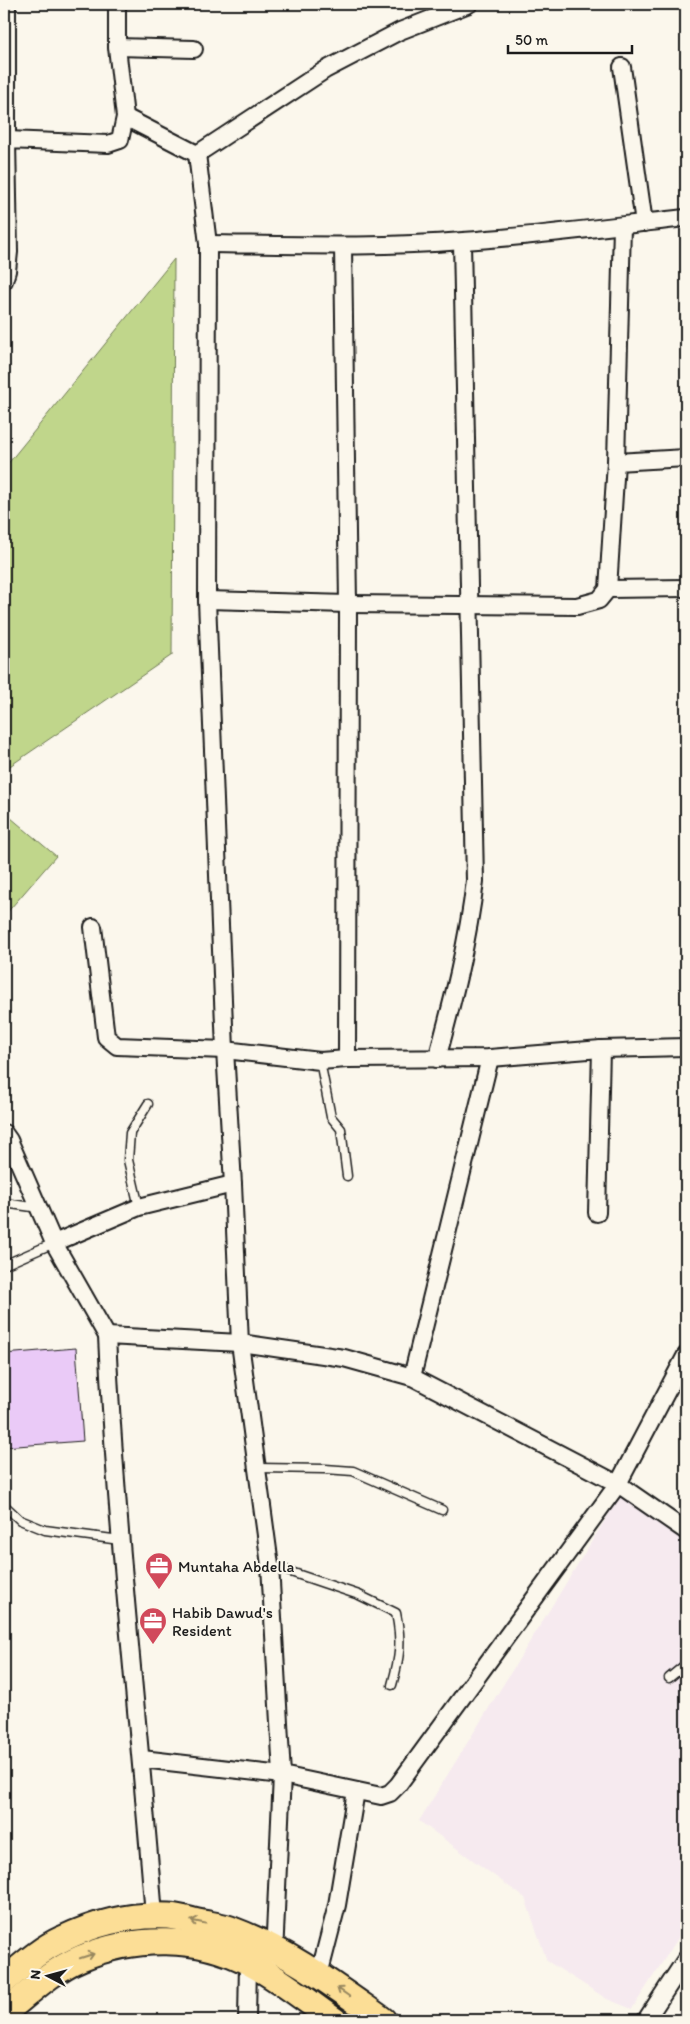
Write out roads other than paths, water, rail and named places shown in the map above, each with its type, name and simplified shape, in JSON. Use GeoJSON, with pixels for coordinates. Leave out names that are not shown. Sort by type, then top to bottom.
{"type":"FeatureCollection","features":[{"type":"Feature","properties":{"kind":"main road"},"geometry":{"type":"LineString","coordinates":[[4,1981],[39,1952],[62,1938],[93,1926],[113,1921],[171,1916],[231,1929],[275,1950],[319,1975],[383,2020]]}},
{"type":"Feature","properties":{"kind":"main road"},"geometry":{"type":"LineString","coordinates":[[4,2012],[54,1973],[80,1958],[129,1943],[152,1941],[178,1942],[207,1947],[248,1962],[334,2020]]}},
{"type":"Feature","properties":{"kind":"street"},"geometry":{"type":"LineString","coordinates":[[4,281],[9,252],[5,140],[8,4]]}},
{"type":"Feature","properties":{"kind":"street"},"geometry":{"type":"LineString","coordinates":[[5,140],[108,144],[120,140],[125,117],[117,47],[117,4]]}},
{"type":"Feature","properties":{"kind":"street"},"geometry":{"type":"LineString","coordinates":[[197,154],[325,70],[400,31],[469,4]]}},
{"type":"Feature","properties":{"kind":"street"},"geometry":{"type":"LineString","coordinates":[[117,47],[194,49]]}},
{"type":"Feature","properties":{"kind":"street"},"geometry":{"type":"LineString","coordinates":[[622,66],[644,223]]}},
{"type":"Feature","properties":{"kind":"street"},"geometry":{"type":"LineString","coordinates":[[125,117],[197,154]]}},
{"type":"Feature","properties":{"kind":"street"},"geometry":{"type":"LineString","coordinates":[[197,154],[208,244],[207,600],[225,1050],[240,1343],[270,1565],[282,1775],[275,1950],[271,1976]]}},
{"type":"Feature","properties":{"kind":"street"},"geometry":{"type":"LineString","coordinates":[[208,244],[342,246],[462,242],[686,218]]}},
{"type":"Feature","properties":{"kind":"street"},"geometry":{"type":"LineString","coordinates":[[207,600],[348,604],[577,606],[599,600],[608,589],[616,462],[622,226]]}},
{"type":"Feature","properties":{"kind":"street"},"geometry":{"type":"LineString","coordinates":[[437,1059],[462,967],[470,925],[475,881],[462,242]]}},
{"type":"Feature","properties":{"kind":"street"},"geometry":{"type":"LineString","coordinates":[[342,246],[348,604],[348,1059]]}},
{"type":"Feature","properties":{"kind":"street"},"geometry":{"type":"LineString","coordinates":[[616,462],[686,458]]}},
{"type":"Feature","properties":{"kind":"street"},"geometry":{"type":"LineString","coordinates":[[608,589],[686,588]]}},
{"type":"Feature","properties":{"kind":"street"},"geometry":{"type":"LineString","coordinates":[[94,926],[106,1037],[116,1046],[225,1050],[320,1061],[348,1059],[490,1058],[601,1049],[686,1047]]}},
{"type":"Feature","properties":{"kind":"street"},"geometry":{"type":"LineString","coordinates":[[598,1213],[601,1049]]}},
{"type":"Feature","properties":{"kind":"street"},"geometry":{"type":"LineString","coordinates":[[412,1376],[490,1058]]}},
{"type":"Feature","properties":{"kind":"street"},"geometry":{"type":"LineString","coordinates":[[4,1133],[9,1140],[54,1242],[107,1336],[112,1441],[120,1540],[142,1759],[154,1916]]}},
{"type":"Feature","properties":{"kind":"street"},"geometry":{"type":"LineString","coordinates":[[54,1242],[139,1208],[233,1184]]}},
{"type":"Feature","properties":{"kind":"street"},"geometry":{"type":"LineString","coordinates":[[107,1336],[240,1343],[344,1358],[412,1376],[618,1484],[686,1531]]}},
{"type":"Feature","properties":{"kind":"street"},"geometry":{"type":"LineString","coordinates":[[142,1759],[282,1775],[381,1796],[390,1793],[398,1785],[618,1484],[684,1365]]}},
{"type":"Feature","properties":{"kind":"street"},"geometry":{"type":"LineString","coordinates":[[319,1975],[337,1905],[356,1791]]}},
{"type":"Feature","properties":{"kind":"street"},"geometry":{"type":"LineString","coordinates":[[646,2020],[686,1959]]}},
{"type":"Feature","properties":{"kind":"street"},"geometry":{"type":"LineString","coordinates":[[247,2020],[248,1962]]}},
{"type":"Feature","properties":{"kind":"lane"},"geometry":{"type":"LineString","coordinates":[[320,1061],[326,1101],[331,1117],[341,1130],[347,1176]]}},
{"type":"Feature","properties":{"kind":"lane"},"geometry":{"type":"LineString","coordinates":[[139,1208],[128,1160],[128,1151],[130,1133],[148,1104]]}},
{"type":"Feature","properties":{"kind":"lane"},"geometry":{"type":"LineString","coordinates":[[4,1203],[39,1208]]}},
{"type":"Feature","properties":{"kind":"lane"},"geometry":{"type":"LineString","coordinates":[[4,1265],[54,1242]]}},
{"type":"Feature","properties":{"kind":"lane"},"geometry":{"type":"LineString","coordinates":[[258,1468],[353,1471],[442,1510]]}},
{"type":"Feature","properties":{"kind":"lane"},"geometry":{"type":"LineString","coordinates":[[4,1506],[20,1520],[45,1530],[120,1540]]}},
{"type":"Feature","properties":{"kind":"lane"},"geometry":{"type":"LineString","coordinates":[[270,1565],[359,1595],[396,1613],[400,1630],[400,1657],[392,1685]]}},
{"type":"Feature","properties":{"kind":"lane"},"geometry":{"type":"LineString","coordinates":[[669,1678],[686,1664]]}},
{"type":"Feature","properties":{"kind":"place","name":"Muntaha Abdella"},"geometry":{"type":"Point","coordinates":[159,1590]}},
{"type":"Feature","properties":{"kind":"place","name":"Habib Dawud's Resident"},"geometry":{"type":"Point","coordinates":[153,1645]}}]}
